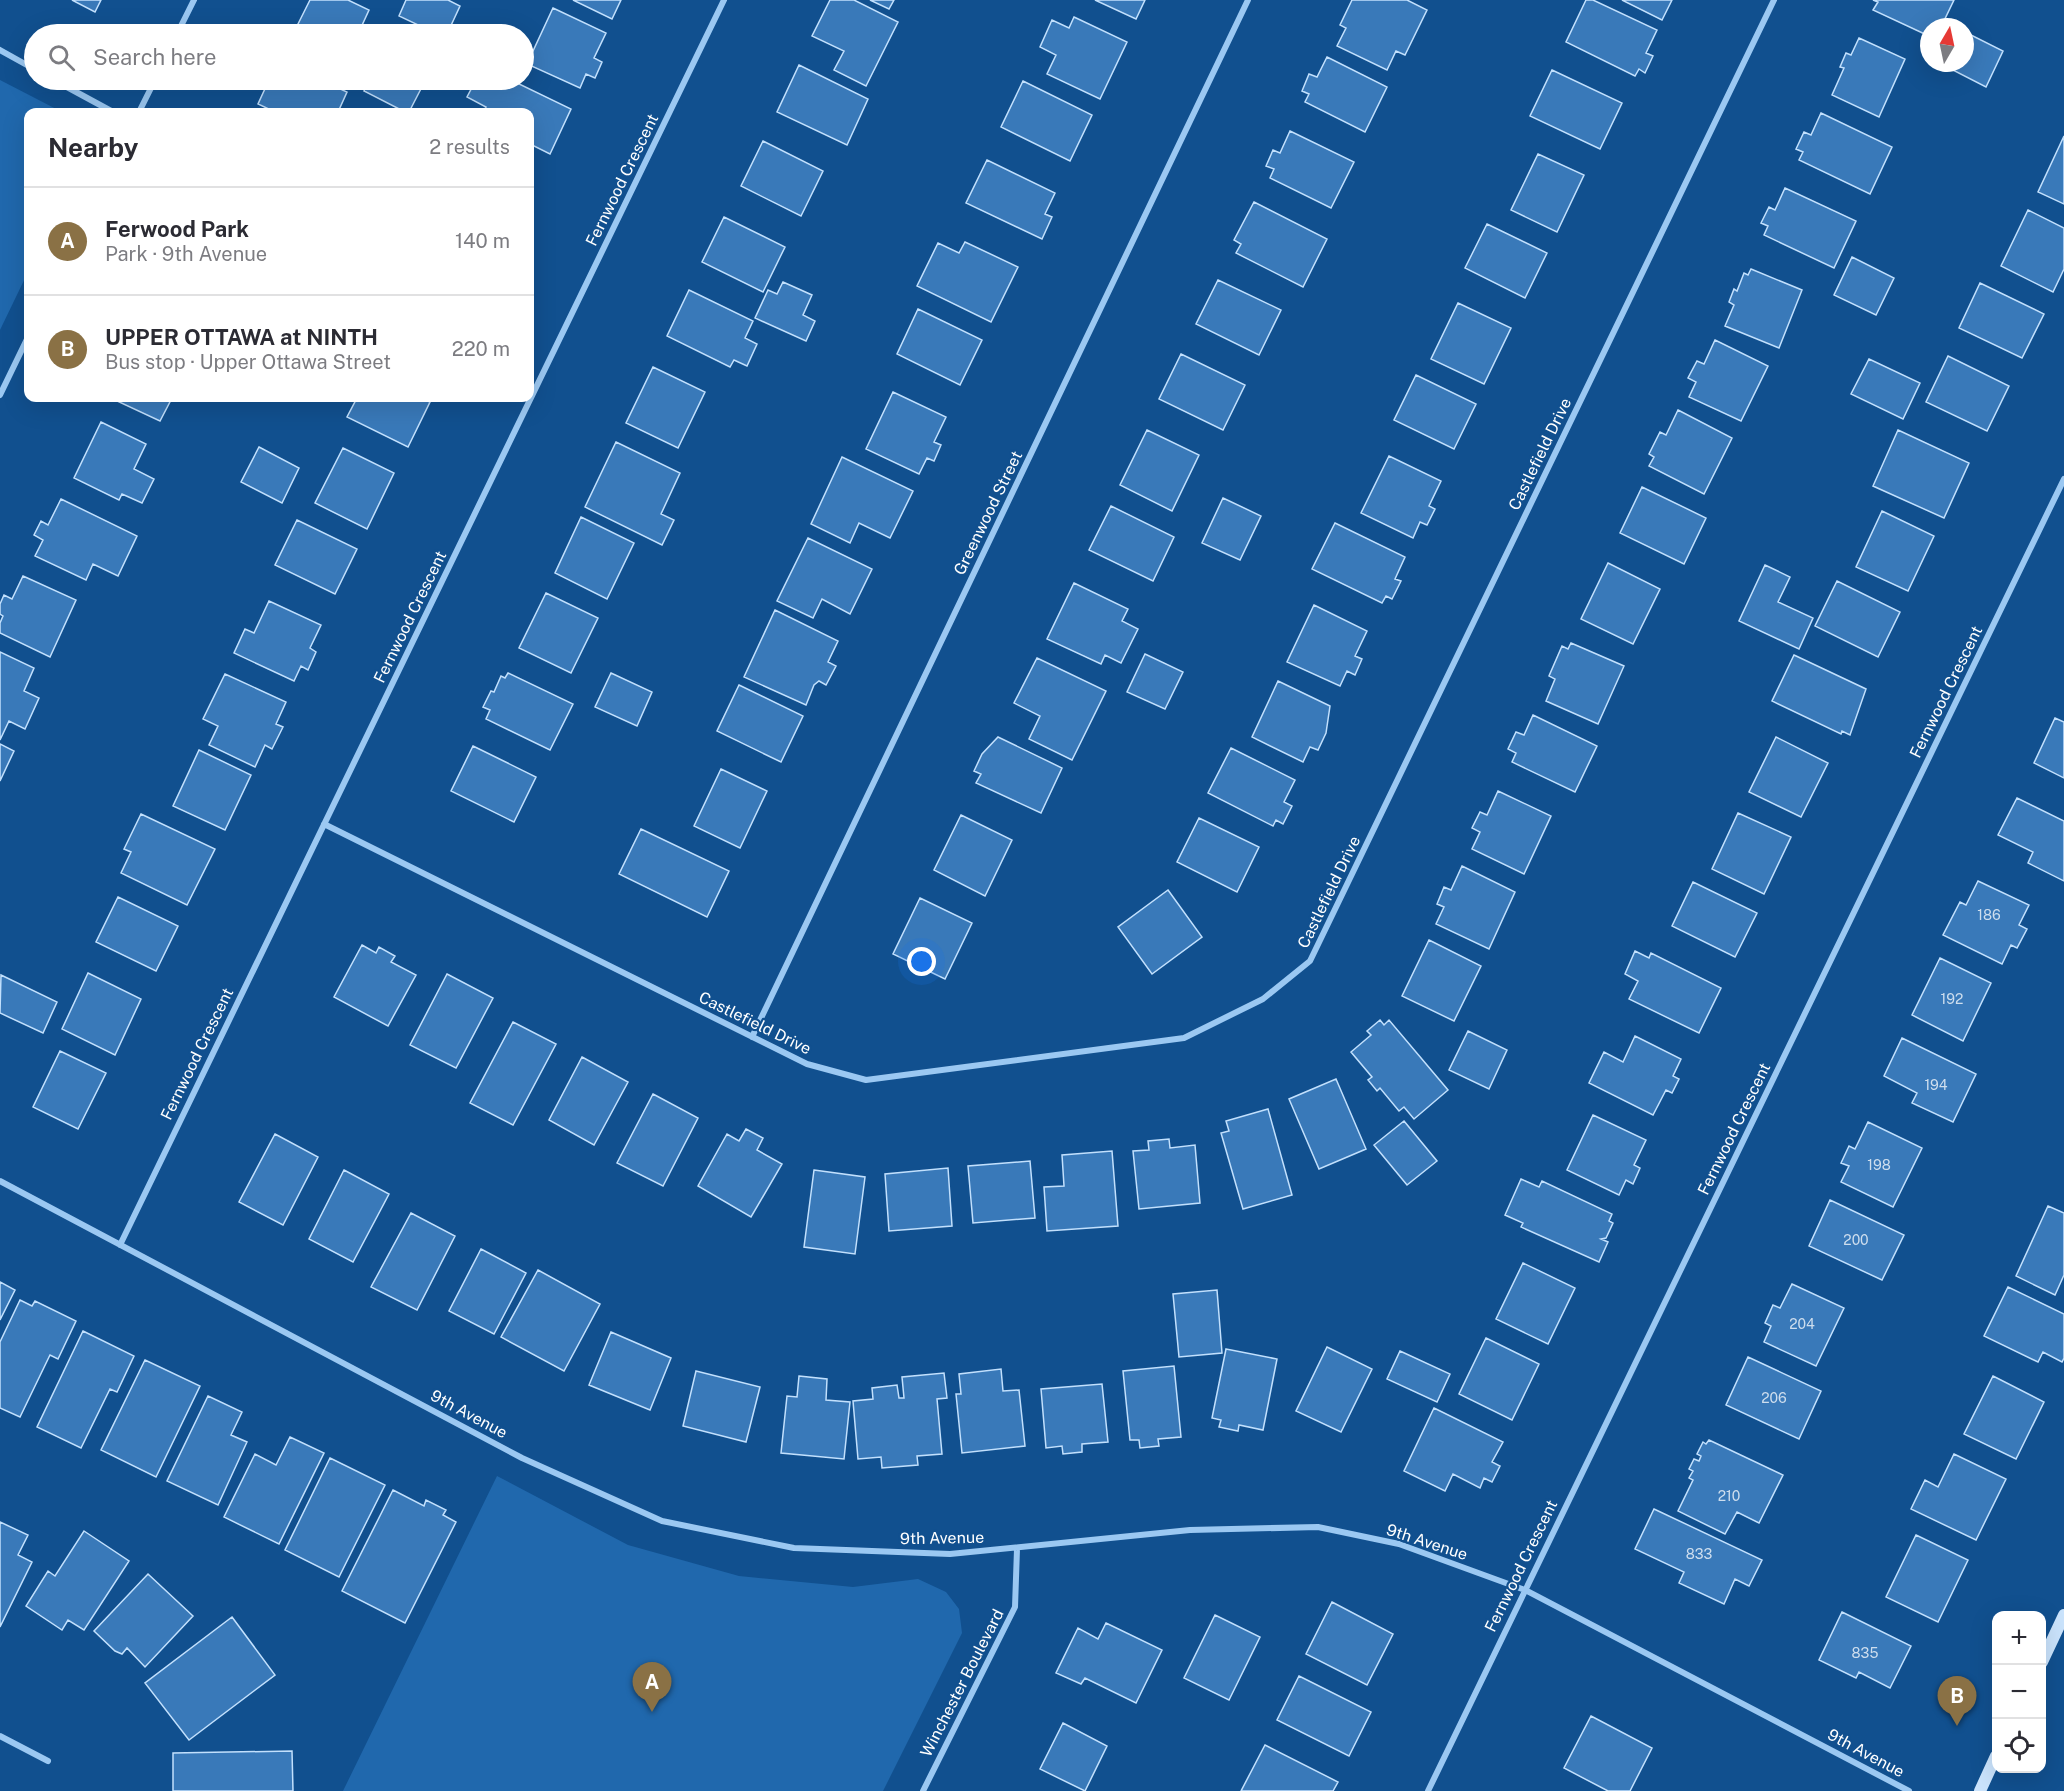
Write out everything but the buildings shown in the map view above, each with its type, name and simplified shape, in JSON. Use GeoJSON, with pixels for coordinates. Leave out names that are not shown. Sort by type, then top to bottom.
{"type":"FeatureCollection","features":[{"type":"Feature","properties":{"kind":"main road"},"geometry":{"type":"LineString","coordinates":[[2046,1653],[2064,1615]]}},
{"type":"Feature","properties":{"kind":"main road"},"geometry":{"type":"LineString","coordinates":[[1980,1791],[1992,1765]]}},
{"type":"Feature","properties":{"kind":"street"},"geometry":{"type":"LineString","coordinates":[[182,24],[194,0]]}},
{"type":"Feature","properties":{"kind":"street","name":"Fernwood Crescent"},"geometry":{"type":"LineString","coordinates":[[534,391],[724,0]]}},
{"type":"Feature","properties":{"kind":"street","name":"Greenwood Street"},"geometry":{"type":"LineString","coordinates":[[752,1037],[1248,0]]}},
{"type":"Feature","properties":{"kind":"street","name":"Castlefield Drive"},"geometry":{"type":"LineString","coordinates":[[324,824],[807,1064],[866,1080],[1184,1038],[1263,999],[1310,961],[1774,0]]}},
{"type":"Feature","properties":{"kind":"street"},"geometry":{"type":"LineString","coordinates":[[0,50],[24,63]]}},
{"type":"Feature","properties":{"kind":"street"},"geometry":{"type":"LineString","coordinates":[[72,90],[106,108]]}},
{"type":"Feature","properties":{"kind":"street"},"geometry":{"type":"LineString","coordinates":[[141,108],[150,90]]}},
{"type":"Feature","properties":{"kind":"street"},"geometry":{"type":"LineString","coordinates":[[0,395],[24,345]]}},
{"type":"Feature","properties":{"kind":"street","name":"Fernwood Crescent"},"geometry":{"type":"LineString","coordinates":[[120,1245],[529,402]]}},
{"type":"Feature","properties":{"kind":"street","name":"Fernwood Crescent"},"geometry":{"type":"LineString","coordinates":[[1428,1791],[2064,479]]}},
{"type":"Feature","properties":{"kind":"street","name":"9th Avenue"},"geometry":{"type":"LineString","coordinates":[[0,1181],[522,1458],[662,1521],[795,1548],[950,1554],[1190,1530],[1318,1527],[1399,1544],[1525,1590],[1909,1791]]}},
{"type":"Feature","properties":{"kind":"street","name":"Winchester Boulevard"},"geometry":{"type":"LineString","coordinates":[[923,1791],[1016,1607],[1017,1549]]}},
{"type":"Feature","properties":{"kind":"street"},"geometry":{"type":"LineString","coordinates":[[0,1736],[48,1761]]}},
{"type":"Feature","properties":{"kind":"shaded area"},"geometry":{"type":"Polygon","coordinates":[[[0,80],[54,108],[24,108],[24,280],[0,330],[0,80]]]}},
{"type":"Feature","properties":{"kind":"shaded area"},"geometry":{"type":"Polygon","coordinates":[[[497,1476],[628,1545],[739,1576],[853,1587],[918,1579],[946,1592],[959,1609],[962,1633],[883,1791],[343,1791],[497,1476]]]}},
{"type":"Feature","properties":{"kind":"place","name":"Ferwood Park"},"geometry":{"type":"Point","coordinates":[652,1712]}},
{"type":"Feature","properties":{"kind":"place","name":"UPPER OTTAWA at NINTH"},"geometry":{"type":"Point","coordinates":[1957,1726]}}]}
